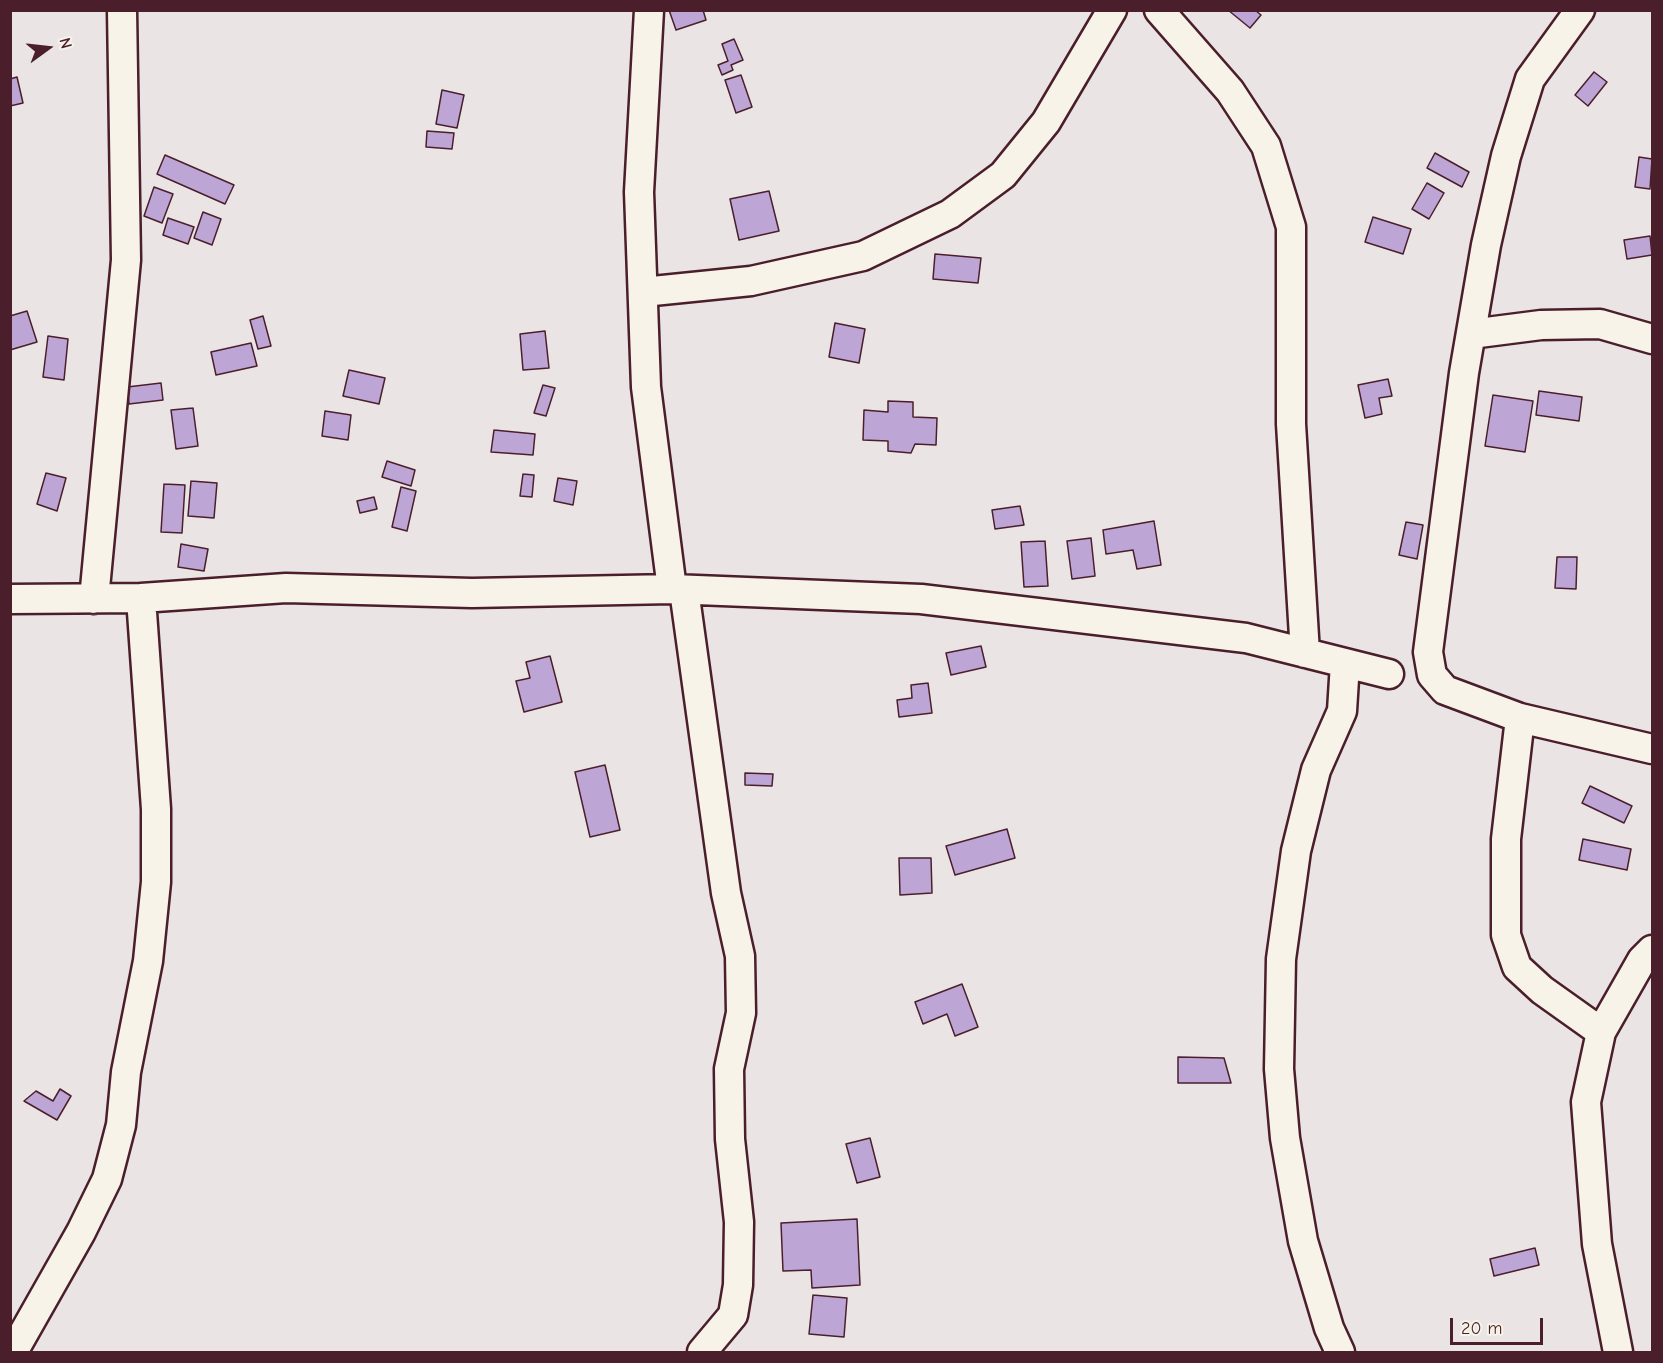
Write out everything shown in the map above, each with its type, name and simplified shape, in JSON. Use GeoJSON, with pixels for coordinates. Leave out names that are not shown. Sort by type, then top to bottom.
{"type":"FeatureCollection","features":[{"type":"Feature","properties":{"kind":"street"},"geometry":{"type":"LineString","coordinates":[[94,599],[126,260],[122,10]]}},
{"type":"Feature","properties":{"kind":"street"},"geometry":{"type":"LineString","coordinates":[[649,10],[639,192],[646,387],[726,893],[740,956],[741,1013],[729,1069],[730,1139],[739,1222],[738,1285],[733,1315],[702,1353]]}},
{"type":"Feature","properties":{"kind":"street"},"geometry":{"type":"LineString","coordinates":[[643,292],[751,281],[863,256],[950,213],[1003,175],[1039,131],[1112,10]]}},
{"type":"Feature","properties":{"kind":"street"},"geometry":{"type":"LineString","coordinates":[[1159,10],[1230,91],[1266,146],[1291,227],[1291,424],[1305,653]]}},
{"type":"Feature","properties":{"kind":"street"},"geometry":{"type":"LineString","coordinates":[[1580,10],[1530,79],[1506,156],[1486,245],[1471,334],[1443,521],[1428,652],[1432,675],[1445,690],[1520,718],[1653,749]]}},
{"type":"Feature","properties":{"kind":"street"},"geometry":{"type":"LineString","coordinates":[[1471,334],[1541,325],[1600,324],[1653,339]]}},
{"type":"Feature","properties":{"kind":"street"},"geometry":{"type":"LineString","coordinates":[[10,599],[141,598],[286,588],[472,593],[678,590],[921,600],[1246,638],[1389,674]]}},
{"type":"Feature","properties":{"kind":"street"},"geometry":{"type":"LineString","coordinates":[[13,1353],[81,1232],[107,1179],[121,1125],[126,1072],[148,961],[156,882],[156,809],[141,598]]}},
{"type":"Feature","properties":{"kind":"street"},"geometry":{"type":"LineString","coordinates":[[1340,1353],[1329,1328],[1303,1241],[1285,1138],[1279,1069],[1281,959],[1296,851],[1316,770],[1342,711],[1345,663]]}},
{"type":"Feature","properties":{"kind":"street"},"geometry":{"type":"LineString","coordinates":[[1520,718],[1506,839],[1506,935],[1517,967],[1542,990],[1601,1032]]}},
{"type":"Feature","properties":{"kind":"street"},"geometry":{"type":"LineString","coordinates":[[1618,1353],[1597,1244],[1586,1102],[1601,1032],[1642,960],[1653,950]]}},
{"type":"Feature","properties":{"kind":"building"},"geometry":{"type":"Polygon","coordinates":[[[669,10],[703,10],[706,20],[676,30],[669,10]]]}},
{"type":"Feature","properties":{"kind":"building"},"geometry":{"type":"Polygon","coordinates":[[[1228,10],[1255,10],[1261,15],[1250,28],[1228,10]]]}},
{"type":"Feature","properties":{"kind":"building"},"geometry":{"type":"Polygon","coordinates":[[[734,39],[743,60],[731,65],[733,70],[722,75],[718,65],[728,61],[722,44],[734,39]]]}},
{"type":"Feature","properties":{"kind":"building"},"geometry":{"type":"Polygon","coordinates":[[[1594,72],[1607,82],[1588,106],[1575,95],[1594,72]]]}},
{"type":"Feature","properties":{"kind":"building"},"geometry":{"type":"Polygon","coordinates":[[[741,75],[752,107],[736,113],[725,80],[741,75]]]}},
{"type":"Feature","properties":{"kind":"building"},"geometry":{"type":"Polygon","coordinates":[[[17,77],[23,103],[10,106],[10,79],[17,77]]]}},
{"type":"Feature","properties":{"kind":"building"},"geometry":{"type":"Polygon","coordinates":[[[442,90],[464,95],[457,128],[436,124],[442,90]]]}},
{"type":"Feature","properties":{"kind":"building"},"geometry":{"type":"Polygon","coordinates":[[[427,131],[454,133],[452,149],[426,147],[427,131]]]}},
{"type":"Feature","properties":{"kind":"building"},"geometry":{"type":"Polygon","coordinates":[[[1435,153],[1469,172],[1462,187],[1427,168],[1435,153]]]}},
{"type":"Feature","properties":{"kind":"building"},"geometry":{"type":"Polygon","coordinates":[[[165,155],[234,185],[225,204],[157,174],[165,155]]]}},
{"type":"Feature","properties":{"kind":"building"},"geometry":{"type":"Polygon","coordinates":[[[1639,157],[1652,159],[1650,189],[1635,187],[1639,157]]]}},
{"type":"Feature","properties":{"kind":"building"},"geometry":{"type":"Polygon","coordinates":[[[1427,183],[1444,193],[1429,219],[1412,209],[1427,183]]]}},
{"type":"Feature","properties":{"kind":"building"},"geometry":{"type":"Polygon","coordinates":[[[154,187],[173,194],[162,223],[144,216],[154,187]]]}},
{"type":"Feature","properties":{"kind":"building"},"geometry":{"type":"Polygon","coordinates":[[[769,191],[779,231],[739,240],[730,199],[769,191]]]}},
{"type":"Feature","properties":{"kind":"building"},"geometry":{"type":"Polygon","coordinates":[[[203,212],[221,219],[212,245],[194,238],[203,212]]]}},
{"type":"Feature","properties":{"kind":"building"},"geometry":{"type":"Polygon","coordinates":[[[1373,217],[1411,229],[1403,254],[1365,242],[1373,217]]]}},
{"type":"Feature","properties":{"kind":"building"},"geometry":{"type":"Polygon","coordinates":[[[168,218],[194,227],[188,244],[163,235],[168,218]]]}},
{"type":"Feature","properties":{"kind":"building"},"geometry":{"type":"Polygon","coordinates":[[[1650,236],[1652,255],[1627,259],[1624,240],[1650,236]]]}},
{"type":"Feature","properties":{"kind":"building"},"geometry":{"type":"Polygon","coordinates":[[[935,254],[981,258],[978,283],[933,279],[935,254]]]}},
{"type":"Feature","properties":{"kind":"building"},"geometry":{"type":"Polygon","coordinates":[[[27,311],[37,342],[10,350],[10,316],[27,311]]]}},
{"type":"Feature","properties":{"kind":"building"},"geometry":{"type":"Polygon","coordinates":[[[263,316],[271,346],[258,349],[250,320],[263,316]]]}},
{"type":"Feature","properties":{"kind":"building"},"geometry":{"type":"Polygon","coordinates":[[[835,323],[865,329],[859,363],[829,357],[835,323]]]}},
{"type":"Feature","properties":{"kind":"building"},"geometry":{"type":"Polygon","coordinates":[[[545,331],[549,368],[523,370],[520,334],[545,331]]]}},
{"type":"Feature","properties":{"kind":"building"},"geometry":{"type":"Polygon","coordinates":[[[48,336],[68,339],[64,380],[43,377],[48,336]]]}},
{"type":"Feature","properties":{"kind":"building"},"geometry":{"type":"Polygon","coordinates":[[[251,343],[257,366],[216,375],[211,352],[251,343]]]}},
{"type":"Feature","properties":{"kind":"building"},"geometry":{"type":"Polygon","coordinates":[[[349,370],[385,378],[379,404],[343,396],[349,370]]]}},
{"type":"Feature","properties":{"kind":"building"},"geometry":{"type":"Polygon","coordinates":[[[1388,379],[1392,396],[1379,398],[1382,414],[1365,418],[1358,385],[1388,379]]]}},
{"type":"Feature","properties":{"kind":"building"},"geometry":{"type":"Polygon","coordinates":[[[161,383],[163,400],[129,404],[127,387],[161,383]]]}},
{"type":"Feature","properties":{"kind":"building"},"geometry":{"type":"Polygon","coordinates":[[[543,385],[555,388],[546,416],[534,413],[543,385]]]}},
{"type":"Feature","properties":{"kind":"building"},"geometry":{"type":"Polygon","coordinates":[[[1539,391],[1582,397],[1579,421],[1536,415],[1539,391]]]}},
{"type":"Feature","properties":{"kind":"building"},"geometry":{"type":"Polygon","coordinates":[[[1493,395],[1533,401],[1525,452],[1485,446],[1493,395]]]}},
{"type":"Feature","properties":{"kind":"building"},"geometry":{"type":"Polygon","coordinates":[[[888,401],[913,402],[913,417],[937,418],[936,445],[915,444],[911,453],[888,451],[888,441],[863,440],[864,410],[888,412],[888,401]]]}},
{"type":"Feature","properties":{"kind":"building"},"geometry":{"type":"Polygon","coordinates":[[[193,408],[198,446],[176,449],[171,410],[193,408]]]}},
{"type":"Feature","properties":{"kind":"building"},"geometry":{"type":"Polygon","coordinates":[[[325,411],[351,415],[348,440],[322,436],[325,411]]]}},
{"type":"Feature","properties":{"kind":"building"},"geometry":{"type":"Polygon","coordinates":[[[494,430],[535,434],[533,455],[491,452],[494,430]]]}},
{"type":"Feature","properties":{"kind":"building"},"geometry":{"type":"Polygon","coordinates":[[[387,461],[415,470],[411,486],[382,477],[387,461]]]}},
{"type":"Feature","properties":{"kind":"building"},"geometry":{"type":"Polygon","coordinates":[[[46,473],[66,478],[57,511],[37,504],[46,473]]]}},
{"type":"Feature","properties":{"kind":"building"},"geometry":{"type":"Polygon","coordinates":[[[523,474],[534,475],[532,497],[520,496],[523,474]]]}},
{"type":"Feature","properties":{"kind":"building"},"geometry":{"type":"Polygon","coordinates":[[[558,478],[577,481],[573,505],[554,501],[558,478]]]}},
{"type":"Feature","properties":{"kind":"building"},"geometry":{"type":"Polygon","coordinates":[[[191,481],[217,483],[214,518],[188,516],[191,481]]]}},
{"type":"Feature","properties":{"kind":"building"},"geometry":{"type":"Polygon","coordinates":[[[164,484],[185,485],[182,533],[161,532],[164,484]]]}},
{"type":"Feature","properties":{"kind":"building"},"geometry":{"type":"Polygon","coordinates":[[[401,487],[416,491],[407,531],[392,527],[401,487]]]}},
{"type":"Feature","properties":{"kind":"building"},"geometry":{"type":"Polygon","coordinates":[[[374,497],[377,509],[360,513],[357,501],[374,497]]]}},
{"type":"Feature","properties":{"kind":"building"},"geometry":{"type":"Polygon","coordinates":[[[1020,506],[1024,525],[995,529],[992,510],[1020,506]]]}},
{"type":"Feature","properties":{"kind":"building"},"geometry":{"type":"Polygon","coordinates":[[[1154,521],[1161,565],[1137,569],[1133,550],[1106,554],[1103,530],[1154,521]]]}},
{"type":"Feature","properties":{"kind":"building"},"geometry":{"type":"Polygon","coordinates":[[[1406,522],[1423,525],[1417,559],[1399,555],[1406,522]]]}},
{"type":"Feature","properties":{"kind":"building"},"geometry":{"type":"Polygon","coordinates":[[[1091,538],[1095,576],[1072,579],[1067,541],[1091,538]]]}},
{"type":"Feature","properties":{"kind":"building"},"geometry":{"type":"Polygon","coordinates":[[[1045,541],[1048,586],[1024,587],[1021,542],[1045,541]]]}},
{"type":"Feature","properties":{"kind":"building"},"geometry":{"type":"Polygon","coordinates":[[[181,544],[208,549],[204,571],[178,567],[181,544]]]}},
{"type":"Feature","properties":{"kind":"building"},"geometry":{"type":"Polygon","coordinates":[[[1557,557],[1577,557],[1576,589],[1555,588],[1557,557]]]}},
{"type":"Feature","properties":{"kind":"building"},"geometry":{"type":"Polygon","coordinates":[[[981,646],[986,667],[951,675],[946,653],[981,646]]]}},
{"type":"Feature","properties":{"kind":"building"},"geometry":{"type":"Polygon","coordinates":[[[550,656],[562,702],[524,712],[516,681],[530,678],[526,662],[550,656]]]}},
{"type":"Feature","properties":{"kind":"building"},"geometry":{"type":"Polygon","coordinates":[[[928,683],[932,713],[899,717],[897,700],[912,698],[911,685],[928,683]]]}},
{"type":"Feature","properties":{"kind":"building"},"geometry":{"type":"Polygon","coordinates":[[[605,765],[620,830],[590,837],[575,772],[605,765]]]}},
{"type":"Feature","properties":{"kind":"building"},"geometry":{"type":"Polygon","coordinates":[[[745,773],[773,774],[772,786],[745,785],[745,773]]]}},
{"type":"Feature","properties":{"kind":"building"},"geometry":{"type":"Polygon","coordinates":[[[1590,786],[1632,806],[1624,823],[1582,803],[1590,786]]]}},
{"type":"Feature","properties":{"kind":"building"},"geometry":{"type":"Polygon","coordinates":[[[1007,829],[1015,858],[955,875],[946,846],[1007,829]]]}},
{"type":"Feature","properties":{"kind":"building"},"geometry":{"type":"Polygon","coordinates":[[[1583,839],[1631,849],[1627,870],[1579,860],[1583,839]]]}},
{"type":"Feature","properties":{"kind":"building"},"geometry":{"type":"Polygon","coordinates":[[[899,858],[931,858],[932,893],[900,895],[899,858]]]}},
{"type":"Feature","properties":{"kind":"building"},"geometry":{"type":"Polygon","coordinates":[[[962,984],[978,1027],[955,1036],[947,1014],[923,1024],[915,1002],[962,984]]]}},
{"type":"Feature","properties":{"kind":"building"},"geometry":{"type":"Polygon","coordinates":[[[1178,1057],[1224,1058],[1231,1083],[1178,1083],[1178,1057]]]}},
{"type":"Feature","properties":{"kind":"building"},"geometry":{"type":"Polygon","coordinates":[[[60,1089],[71,1096],[57,1120],[24,1101],[36,1091],[53,1101],[60,1089]]]}},
{"type":"Feature","properties":{"kind":"building"},"geometry":{"type":"Polygon","coordinates":[[[870,1138],[880,1177],[857,1183],[846,1144],[870,1138]]]}},
{"type":"Feature","properties":{"kind":"building"},"geometry":{"type":"Polygon","coordinates":[[[857,1219],[860,1285],[812,1288],[811,1270],[783,1271],[781,1223],[857,1219]]]}},
{"type":"Feature","properties":{"kind":"building"},"geometry":{"type":"Polygon","coordinates":[[[1535,1248],[1539,1265],[1494,1276],[1490,1259],[1535,1248]]]}},
{"type":"Feature","properties":{"kind":"building"},"geometry":{"type":"Polygon","coordinates":[[[813,1295],[847,1298],[844,1337],[809,1334],[813,1295]]]}}]}
